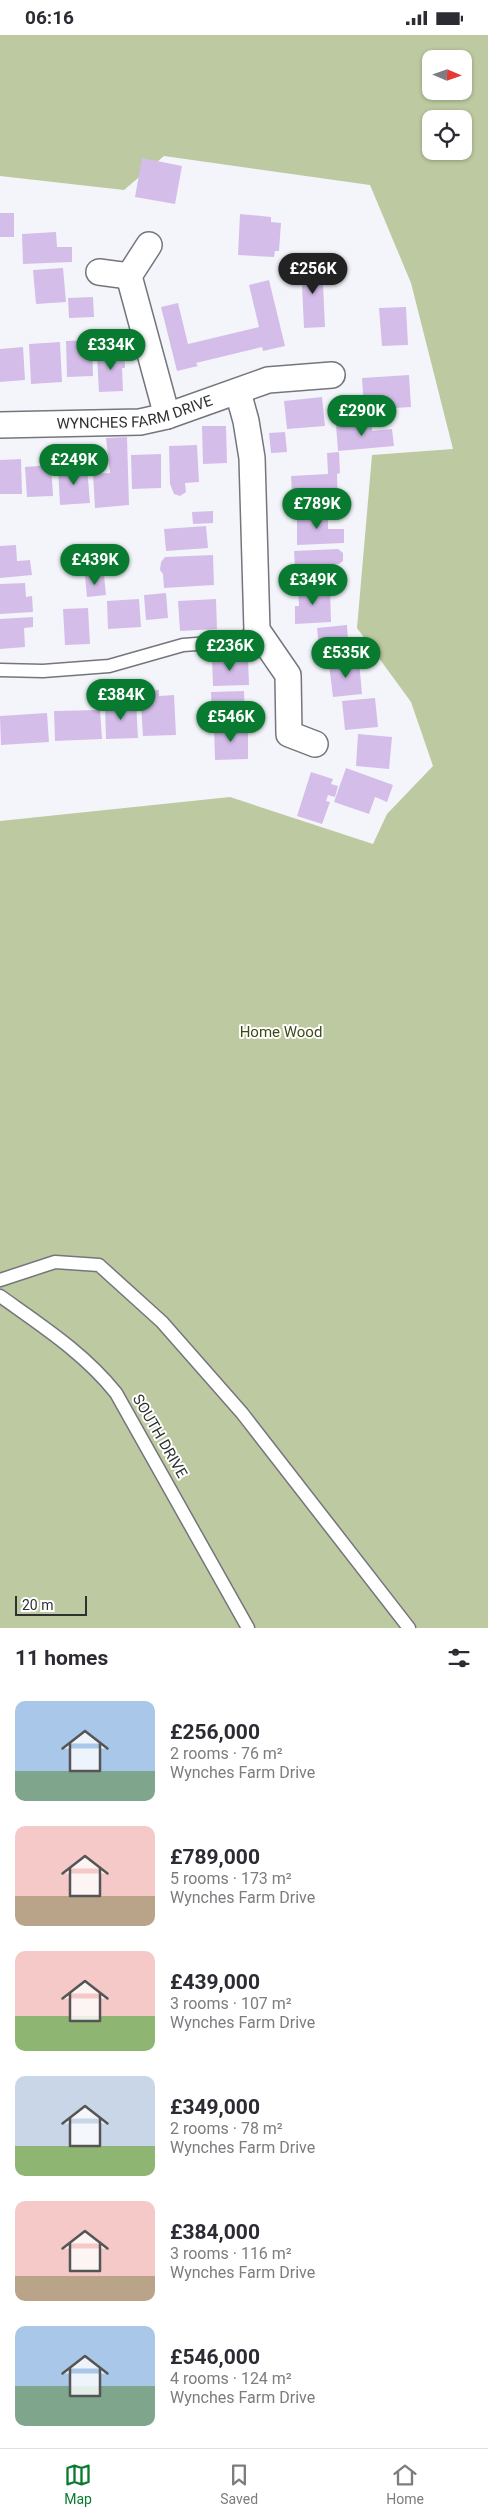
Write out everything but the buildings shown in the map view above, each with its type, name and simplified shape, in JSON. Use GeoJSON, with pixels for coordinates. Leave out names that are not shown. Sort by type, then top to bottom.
{"type":"FeatureCollection","features":[{"type":"Feature","properties":{"kind":"street"},"geometry":{"type":"LineString","coordinates":[[149,245],[129,276],[166,416]]}},
{"type":"Feature","properties":{"kind":"street"},"geometry":{"type":"LineString","coordinates":[[99,272],[129,276]]}},
{"type":"Feature","properties":{"kind":"street","name":"WYNCHES FARM DRIVE"},"geometry":{"type":"LineString","coordinates":[[0,425],[140,422],[166,416],[268,380],[332,375]]}},
{"type":"Feature","properties":{"kind":"street"},"geometry":{"type":"LineString","coordinates":[[238,392],[246,421],[252,458],[257,631],[288,675],[289,734],[315,744]]}},
{"type":"Feature","properties":{"kind":"lane"},"geometry":{"type":"LineString","coordinates":[[0,670],[43,671],[109,666],[183,645],[237,641],[257,631]]}},
{"type":"Feature","properties":{"kind":"lane"},"geometry":{"type":"LineString","coordinates":[[0,1280],[55,1262],[99,1265],[162,1322],[242,1413],[408,1628]]}},
{"type":"Feature","properties":{"kind":"lane","name":"SOUTH DRIVE"},"geometry":{"type":"LineString","coordinates":[[0,1296],[80,1353],[116,1393],[248,1628]]}},
{"type":"Feature","properties":{"kind":"green space","name":"Home Wood"},"geometry":{"type":"Polygon","coordinates":[[[0,35],[488,35],[488,1628],[0,1628],[0,821],[230,797],[373,844],[387,814],[433,766],[411,702],[357,628],[372,455],[453,449],[411,283],[370,185],[164,156],[124,190],[0,176],[0,35]]]}}]}
